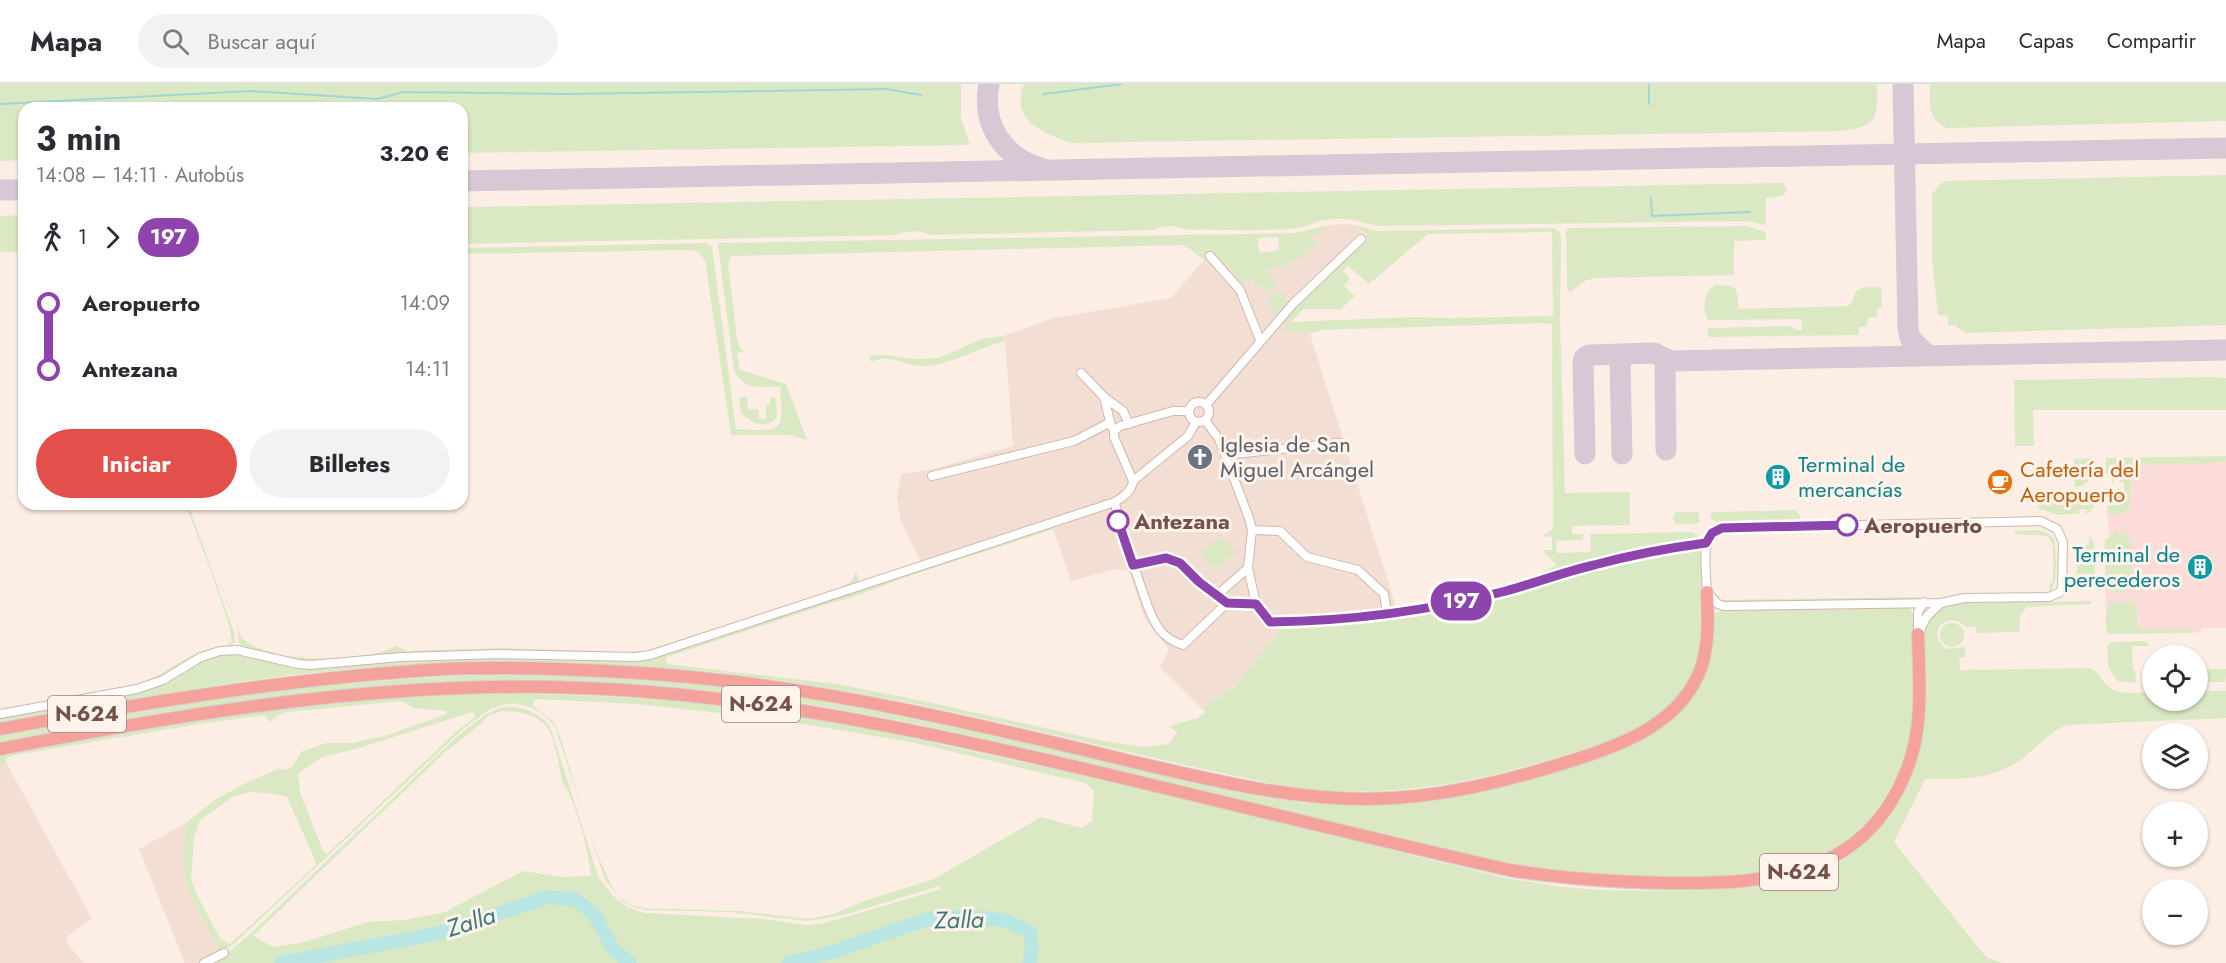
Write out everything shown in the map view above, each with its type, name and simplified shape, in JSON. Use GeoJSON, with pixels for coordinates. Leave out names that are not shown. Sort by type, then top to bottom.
{"type":"FeatureCollection","features":[{"type":"Feature","properties":{"kind":"highway","name":"N-624"},"geometry":{"type":"LineString","coordinates":[[0,729],[174,699],[329,679],[450,669],[553,669],[705,679],[790,689],[900,708],[1004,730],[1257,790],[1341,799],[1407,797],[1486,784],[1569,761],[1622,743],[1655,725],[1682,700],[1702,666],[1707,632],[1707,592]]}},
{"type":"Feature","properties":{"kind":"highway","name":"N-624"},"geometry":{"type":"LineString","coordinates":[[0,748],[167,718],[330,696],[465,687],[552,687],[650,692],[779,706],[904,728],[995,747],[1509,870],[1578,880],[1684,883],[1746,881],[1791,875],[1823,863],[1857,840],[1874,825],[1889,806],[1907,769],[1915,744],[1919,707],[1918,634]]}},
{"type":"Feature","properties":{"kind":"street"},"geometry":{"type":"LineString","coordinates":[[1206,405],[1293,304],[1361,239]]}},
{"type":"Feature","properties":{"kind":"street"},"geometry":{"type":"LineString","coordinates":[[1210,256],[1240,290],[1260,340]]}},
{"type":"Feature","properties":{"kind":"street"},"geometry":{"type":"LineString","coordinates":[[1081,373],[1104,397],[1123,411],[1130,424]]}},
{"type":"Feature","properties":{"kind":"street"},"geometry":{"type":"LineString","coordinates":[[1104,397],[1109,423],[1133,481]]}},
{"type":"Feature","properties":{"kind":"street"},"geometry":{"type":"LineString","coordinates":[[1206,405],[1195,403],[1189,411],[1192,420],[1201,421],[1219,439],[1252,530],[1248,568],[1256,604],[1270,622],[1312,622],[1410,612],[1505,591],[1592,565],[1663,549],[1706,543]]}},
{"type":"Feature","properties":{"kind":"street"},"geometry":{"type":"LineString","coordinates":[[0,714],[137,689],[163,680],[201,657],[220,651],[237,650],[298,664],[316,665],[462,654],[636,657],[650,655],[1115,502],[1123,497],[1133,481],[1188,436],[1209,412],[1206,405]]}},
{"type":"Feature","properties":{"kind":"street"},"geometry":{"type":"LineString","coordinates":[[1114,431],[1120,426],[1173,411],[1189,411]]}},
{"type":"Feature","properties":{"kind":"street"},"geometry":{"type":"LineString","coordinates":[[932,476],[1074,441],[1109,423]]}},
{"type":"Feature","properties":{"kind":"street"},"geometry":{"type":"LineString","coordinates":[[1225,455],[1340,443]]}},
{"type":"Feature","properties":{"kind":"street"},"geometry":{"type":"LineString","coordinates":[[1115,502],[1118,521],[1150,614],[1160,631],[1173,642],[1183,645],[1227,603]]}},
{"type":"Feature","properties":{"kind":"street"},"geometry":{"type":"LineString","coordinates":[[2041,521],[2057,529],[2062,542],[2063,578],[2060,592],[2049,597],[1964,598],[1941,603],[1724,606],[1718,604],[1707,592],[1706,543],[1716,529],[1736,527],[2041,521]]}},
{"type":"Feature","properties":{"kind":"street"},"geometry":{"type":"LineString","coordinates":[[1252,530],[1280,531],[1307,557],[1358,570],[1384,594],[1387,613]]}},
{"type":"Feature","properties":{"kind":"street"},"geometry":{"type":"LineString","coordinates":[[1133,565],[1166,558],[1180,563],[1227,603],[1256,604]]}},
{"type":"Feature","properties":{"kind":"street"},"geometry":{"type":"LineString","coordinates":[[1216,596],[1248,568]]}},
{"type":"Feature","properties":{"kind":"street"},"geometry":{"type":"LineString","coordinates":[[1918,634],[1918,612],[1924,602]]}},
{"type":"Feature","properties":{"kind":"street"},"geometry":{"type":"LineString","coordinates":[[1918,634],[1927,616],[1941,603]]}},
{"type":"Feature","properties":{"kind":"street"},"geometry":{"type":"LineString","coordinates":[[204,963],[224,953]]}},
{"type":"Feature","properties":{"kind":"shaded area"},"geometry":{"type":"Polygon","coordinates":[[[1351,224],[1366,235],[1376,235],[1372,242],[1294,318],[1284,331],[1309,331],[1399,616],[1280,630],[1234,687],[1201,708],[1160,667],[1169,649],[1144,617],[1129,571],[1115,569],[1071,581],[1052,526],[924,569],[900,518],[897,497],[901,474],[933,469],[1013,446],[1003,336],[1054,318],[1171,298],[1204,260],[1214,256],[1231,268],[1241,285],[1255,273],[1272,267],[1280,268],[1318,245],[1311,236],[1315,236],[1328,225],[1351,224]]]}},
{"type":"Feature","properties":{"kind":"shaded area"},"geometry":{"type":"Polygon","coordinates":[[[2226,461],[2226,628],[2201,628],[2201,632],[2193,633],[2192,629],[2139,629],[2139,613],[2106,613],[2105,581],[2109,590],[2120,594],[2131,584],[2129,536],[2115,532],[2109,536],[2107,514],[2122,515],[2129,510],[2131,505],[2130,465],[2226,461]]]}},
{"type":"Feature","properties":{"kind":"shaded area"},"geometry":{"type":"Polygon","coordinates":[[[7,764],[92,919],[69,935],[66,942],[84,963],[0,963],[0,767],[7,764]]]}},
{"type":"Feature","properties":{"kind":"shaded area"},"geometry":{"type":"Polygon","coordinates":[[[186,823],[183,864],[188,890],[223,956],[212,963],[185,963],[139,849],[186,823]]]}},
{"type":"Feature","properties":{"kind":"green space"},"geometry":{"type":"Polygon","coordinates":[[[0,84],[961,84],[961,118],[970,145],[468,153],[468,102],[18,102],[18,160],[0,161],[0,84]]]}},
{"type":"Feature","properties":{"kind":"green space"},"geometry":{"type":"Polygon","coordinates":[[[1024,84],[1877,84],[1877,105],[1876,112],[1869,123],[1842,131],[1071,143],[1040,130],[1025,116],[1021,97],[1024,84]]]}},
{"type":"Feature","properties":{"kind":"green space"},"geometry":{"type":"Polygon","coordinates":[[[1930,84],[2226,84],[2226,121],[1946,128],[1935,120],[1933,115],[1930,104],[1930,84]]]}},
{"type":"Feature","properties":{"kind":"green space"},"geometry":{"type":"Polygon","coordinates":[[[2226,175],[2226,325],[1966,333],[1956,325],[1948,325],[1948,316],[1938,315],[1932,258],[1932,195],[1945,181],[2226,175]]]}},
{"type":"Feature","properties":{"kind":"green space"},"geometry":{"type":"Polygon","coordinates":[[[1783,183],[1787,189],[1784,195],[1766,198],[1766,225],[1747,221],[1379,226],[1353,220],[1333,219],[1298,228],[1271,230],[1188,230],[1170,226],[1153,230],[931,235],[913,231],[895,235],[468,244],[468,207],[1783,183]]]}},
{"type":"Feature","properties":{"kind":"green space"},"geometry":{"type":"Polygon","coordinates":[[[18,215],[18,252],[0,252],[0,216],[18,215]]]}},
{"type":"Feature","properties":{"kind":"green space"},"geometry":{"type":"Polygon","coordinates":[[[1351,224],[1376,231],[1554,228],[1559,232],[1561,238],[1560,320],[1565,493],[1630,492],[1630,525],[1574,526],[1572,534],[1583,534],[1583,540],[1556,541],[1557,553],[1591,552],[1590,534],[1692,532],[1697,535],[1697,541],[1484,594],[1397,609],[1500,587],[1540,574],[1557,565],[1542,550],[1552,550],[1552,537],[1542,536],[1553,529],[1552,324],[1321,330],[1309,334],[1309,331],[1283,331],[1287,326],[1284,319],[1368,235],[1351,224]],[[1552,232],[1428,234],[1369,284],[1348,266],[1343,271],[1350,279],[1344,286],[1355,296],[1341,309],[1303,309],[1291,322],[1414,317],[1553,316],[1552,232]]]}},
{"type":"Feature","properties":{"kind":"green space"},"geometry":{"type":"Polygon","coordinates":[[[1328,225],[1315,236],[1311,236],[1318,245],[1287,265],[1267,269],[1278,288],[1265,292],[1261,286],[1256,288],[1252,276],[1241,286],[1231,268],[1214,256],[1204,260],[1182,245],[731,256],[728,264],[737,338],[740,348],[745,352],[737,353],[740,370],[786,384],[807,440],[790,435],[731,435],[705,260],[698,252],[692,250],[468,254],[468,248],[706,243],[712,247],[736,429],[771,429],[777,427],[780,422],[780,387],[749,385],[734,371],[719,243],[1296,233],[1328,225]],[[1278,237],[1257,238],[1260,253],[1279,250],[1278,237]]]}},
{"type":"Feature","properties":{"kind":"green space"},"geometry":{"type":"Polygon","coordinates":[[[1746,226],[1766,232],[1766,240],[1734,241],[1734,275],[1595,278],[1585,281],[1569,293],[1566,231],[1569,228],[1746,226]]]}},
{"type":"Feature","properties":{"kind":"green space"},"geometry":{"type":"Polygon","coordinates":[[[1716,285],[1735,289],[1739,309],[1848,306],[1852,303],[1855,293],[1865,287],[1881,287],[1882,307],[1877,308],[1877,317],[1868,317],[1867,327],[1859,327],[1859,335],[1709,337],[1707,333],[1709,328],[1792,326],[1796,330],[1802,330],[1802,322],[1798,319],[1708,320],[1705,311],[1706,296],[1708,291],[1716,285]]]}},
{"type":"Feature","properties":{"kind":"green space"},"geometry":{"type":"Polygon","coordinates":[[[1280,291],[1288,302],[1275,316],[1267,297],[1280,291]]]}},
{"type":"Feature","properties":{"kind":"green space"},"geometry":{"type":"Polygon","coordinates":[[[1003,336],[1005,341],[935,365],[920,366],[887,359],[871,362],[869,356],[939,358],[982,339],[1003,336]]]}},
{"type":"Feature","properties":{"kind":"green space"},"geometry":{"type":"Polygon","coordinates":[[[2226,378],[2226,410],[2033,410],[2034,446],[2015,446],[2014,380],[2226,378]]]}},
{"type":"Feature","properties":{"kind":"green space"},"geometry":{"type":"Polygon","coordinates":[[[739,397],[747,397],[748,409],[758,409],[759,419],[766,419],[766,405],[770,405],[770,397],[776,398],[777,417],[764,425],[750,420],[741,413],[739,397]]]}},
{"type":"Feature","properties":{"kind":"green space"},"geometry":{"type":"Polygon","coordinates":[[[2226,456],[2226,461],[2214,463],[2130,465],[2131,505],[2121,514],[2107,514],[2107,506],[2124,504],[2124,482],[2120,482],[2120,478],[2114,478],[2112,482],[2111,472],[2115,472],[2115,465],[2109,465],[2108,474],[2105,473],[2106,458],[2226,456]]]}},
{"type":"Feature","properties":{"kind":"green space"},"geometry":{"type":"Polygon","coordinates":[[[2092,458],[2094,466],[2088,482],[2075,487],[2074,459],[2092,458]]]}},
{"type":"Feature","properties":{"kind":"green space"},"geometry":{"type":"Polygon","coordinates":[[[2074,495],[2085,495],[2092,499],[2094,506],[2090,512],[2085,514],[2087,509],[2080,509],[2079,514],[2057,515],[2038,508],[2038,496],[2059,496],[2059,501],[2073,501],[2074,495]]]}},
{"type":"Feature","properties":{"kind":"green space"},"geometry":{"type":"Polygon","coordinates":[[[187,510],[190,510],[234,632],[235,641],[232,645],[137,686],[0,710],[140,684],[197,653],[222,647],[231,642],[221,600],[187,510]]]}},
{"type":"Feature","properties":{"kind":"green space"},"geometry":{"type":"Polygon","coordinates":[[[192,510],[241,637],[254,646],[294,656],[340,658],[362,656],[382,652],[396,646],[407,651],[500,648],[646,651],[842,587],[852,581],[856,571],[859,583],[658,650],[638,654],[531,650],[304,661],[240,647],[237,628],[192,510]]]}},
{"type":"Feature","properties":{"kind":"green space"},"geometry":{"type":"Polygon","coordinates":[[[1796,510],[1801,517],[1798,522],[1717,523],[1710,517],[1712,512],[1796,510]]]}},
{"type":"Feature","properties":{"kind":"green space"},"geometry":{"type":"Polygon","coordinates":[[[1676,512],[1698,512],[1700,521],[1695,524],[1676,524],[1672,518],[1676,512]]]}},
{"type":"Feature","properties":{"kind":"green space"},"geometry":{"type":"Polygon","coordinates":[[[1053,526],[1054,529],[912,575],[854,597],[676,654],[665,658],[667,664],[837,684],[1109,742],[1145,747],[1168,744],[1177,733],[1169,726],[1198,718],[1205,712],[1201,708],[1234,687],[1280,630],[1480,605],[1604,565],[1697,546],[1700,550],[1703,599],[1700,649],[1690,679],[1675,699],[1651,721],[1625,735],[1596,746],[1504,772],[1411,789],[1380,791],[1316,790],[1274,784],[972,716],[813,685],[706,671],[619,665],[488,662],[341,670],[243,681],[0,722],[0,717],[143,692],[161,685],[199,661],[230,654],[253,655],[290,667],[310,669],[368,663],[463,658],[544,656],[629,661],[654,657],[1053,526]]]}},
{"type":"Feature","properties":{"kind":"green space"},"geometry":{"type":"Polygon","coordinates":[[[2015,531],[2041,531],[2054,539],[2056,576],[2049,593],[2049,585],[2053,581],[2053,545],[2048,536],[2015,534],[2015,531]]]}},
{"type":"Feature","properties":{"kind":"green space"},"geometry":{"type":"Polygon","coordinates":[[[2115,532],[2129,536],[2131,541],[2131,578],[2125,591],[2119,593],[2109,590],[2105,581],[2105,540],[2115,532]]]}},
{"type":"Feature","properties":{"kind":"green space"},"geometry":{"type":"Polygon","coordinates":[[[1221,535],[1236,552],[1216,570],[1201,553],[1221,535]]]}},
{"type":"Feature","properties":{"kind":"green space"},"geometry":{"type":"Polygon","coordinates":[[[2089,535],[2094,543],[2095,581],[2093,587],[2081,588],[2077,582],[2077,554],[2081,554],[2081,545],[2089,545],[2089,535]]]}},
{"type":"Feature","properties":{"kind":"green space"},"geometry":{"type":"Polygon","coordinates":[[[1920,597],[1920,599],[1726,604],[1718,600],[1920,597]]]}},
{"type":"Feature","properties":{"kind":"green space"},"geometry":{"type":"Polygon","coordinates":[[[2091,601],[2091,604],[2027,607],[2020,615],[2019,632],[1977,633],[1976,627],[1966,627],[1954,620],[1941,624],[1938,638],[1941,644],[1947,649],[1965,647],[1965,657],[1959,658],[1960,670],[2091,668],[2111,689],[2128,693],[2142,692],[2142,711],[2208,711],[2208,691],[2226,691],[2226,718],[2067,725],[2008,768],[1974,778],[1925,779],[1894,842],[1986,957],[2002,963],[212,963],[250,934],[454,740],[479,719],[491,712],[508,707],[528,710],[550,726],[598,876],[618,900],[637,911],[763,919],[805,925],[821,924],[942,889],[939,886],[844,915],[807,921],[728,912],[647,910],[634,907],[623,902],[605,880],[555,727],[536,710],[513,704],[496,707],[464,728],[235,943],[221,953],[188,890],[183,864],[186,823],[216,799],[246,783],[278,769],[284,770],[293,766],[301,752],[326,743],[352,743],[384,736],[447,714],[446,711],[413,708],[402,701],[287,712],[270,722],[264,715],[15,755],[6,758],[7,764],[0,767],[0,756],[196,721],[327,704],[460,695],[526,694],[641,698],[756,710],[868,728],[1108,781],[1506,878],[1566,887],[1609,890],[1747,887],[1793,881],[1822,871],[1850,855],[1884,822],[1916,766],[1914,762],[1924,632],[1929,621],[1945,607],[1957,603],[2091,601]],[[536,699],[532,705],[553,721],[560,736],[595,847],[613,888],[624,901],[643,908],[742,911],[808,919],[833,914],[864,901],[934,879],[1041,817],[1082,828],[1092,821],[1094,791],[1085,783],[915,743],[767,718],[636,704],[536,699]],[[503,711],[488,716],[443,754],[253,936],[273,947],[301,943],[368,922],[404,920],[445,912],[523,871],[562,877],[591,876],[583,835],[561,777],[550,732],[542,722],[526,714],[503,711]],[[472,712],[359,748],[322,757],[298,774],[300,792],[323,851],[327,854],[457,731],[476,716],[472,712]],[[252,792],[234,796],[200,820],[194,838],[191,879],[220,938],[230,944],[315,866],[316,862],[287,797],[252,792]]]}},
{"type":"Feature","properties":{"kind":"green space"},"geometry":{"type":"Polygon","coordinates":[[[2112,602],[2132,602],[2136,606],[2139,629],[2192,629],[2193,633],[2107,634],[2106,612],[2112,602]]]}},
{"type":"Feature","properties":{"kind":"green space"},"geometry":{"type":"Polygon","coordinates":[[[1908,606],[1913,614],[1914,710],[1910,742],[1899,772],[1879,807],[1861,829],[1850,838],[1812,861],[1766,874],[1718,877],[1627,877],[1546,870],[1457,852],[1071,759],[887,718],[763,697],[613,683],[525,681],[349,690],[174,712],[0,743],[0,736],[73,722],[221,698],[295,689],[443,677],[518,674],[593,675],[675,680],[758,689],[840,702],[1005,736],[1248,794],[1304,803],[1383,803],[1569,767],[1685,705],[1711,615],[1721,610],[1908,606]]]}},
{"type":"Feature","properties":{"kind":"green space"},"geometry":{"type":"Polygon","coordinates":[[[1952,623],[1961,626],[1964,635],[1961,644],[1952,647],[1943,644],[1940,635],[1943,626],[1952,623]]]}},
{"type":"Feature","properties":{"kind":"green space"},"geometry":{"type":"Polygon","coordinates":[[[2146,641],[2149,645],[2132,646],[2136,683],[2117,681],[2108,666],[2107,646],[2111,642],[2146,641]]]}},
{"type":"Feature","properties":{"kind":"green space"},"geometry":{"type":"Polygon","coordinates":[[[2208,669],[2226,669],[2225,682],[2208,682],[2208,669]]]}},
{"type":"Feature","properties":{"kind":"waterway"},"geometry":{"type":"LineString","coordinates":[[1043,94],[1122,84]]}},
{"type":"Feature","properties":{"kind":"waterway"},"geometry":{"type":"LineString","coordinates":[[1649,84],[1649,104]]}},
{"type":"Feature","properties":{"kind":"waterway"},"geometry":{"type":"LineString","coordinates":[[39,102],[251,91],[378,99],[403,92],[567,94],[886,89],[921,95]]}},
{"type":"Feature","properties":{"kind":"waterway"},"geometry":{"type":"LineString","coordinates":[[0,104],[18,103]]}},
{"type":"Feature","properties":{"kind":"waterway"},"geometry":{"type":"LineString","coordinates":[[1651,198],[1652,216],[1750,212]]}},
{"type":"Feature","properties":{"kind":"waterway","name":"Zalla"},"geometry":{"type":"LineString","coordinates":[[281,963],[440,933],[548,897],[576,900],[594,914],[613,949],[630,963]]}},
{"type":"Feature","properties":{"kind":"waterway","name":"Zalla"},"geometry":{"type":"LineString","coordinates":[[789,963],[832,952],[928,919],[965,917],[1004,920],[1030,932],[1032,946],[1030,963]]}},
{"type":"Feature","properties":{"kind":"taxiway"},"geometry":{"type":"LineString","coordinates":[[989,84],[988,112],[998,137],[1016,156],[1041,168]]}},
{"type":"Feature","properties":{"kind":"taxiway"},"geometry":{"type":"LineString","coordinates":[[1903,84],[1908,328],[1910,338],[1928,356]]}},
{"type":"Feature","properties":{"kind":"taxiway"},"geometry":{"type":"LineString","coordinates":[[468,181],[2226,148]]}},
{"type":"Feature","properties":{"kind":"taxiway"},"geometry":{"type":"LineString","coordinates":[[0,190],[18,190]]}},
{"type":"Feature","properties":{"kind":"taxiway"},"geometry":{"type":"LineString","coordinates":[[1585,454],[1583,362],[1584,358],[1589,355],[1654,353],[1670,361],[2226,350]]}},
{"type":"Feature","properties":{"kind":"taxiway"},"geometry":{"type":"LineString","coordinates":[[1622,454],[1620,362],[1627,354]]}},
{"type":"Feature","properties":{"kind":"taxiway"},"geometry":{"type":"LineString","coordinates":[[1666,450],[1665,368],[1670,361]]}},
{"type":"Feature","properties":{"kind":"bus line","name":"197"},"geometry":{"type":"LineString","coordinates":[[1118,521],[1133,565],[1166,558],[1180,563],[1216,596],[1227,603],[1256,604],[1270,622],[1312,622],[1410,612],[1505,591],[1592,565],[1663,549],[1706,543],[1716,529],[1847,525]]}},
{"type":"Feature","properties":{"kind":"place","name":"Iglesia de San Miguel Arcángel"},"geometry":{"type":"Point","coordinates":[1200,457]}},
{"type":"Feature","properties":{"kind":"place","name":"Terminal de mercancías"},"geometry":{"type":"Point","coordinates":[1778,477]}},
{"type":"Feature","properties":{"kind":"place","name":"Cafetería del Aeropuerto"},"geometry":{"type":"Point","coordinates":[2000,482]}},
{"type":"Feature","properties":{"kind":"place","name":"Antezana"},"geometry":{"type":"Point","coordinates":[1118,521]}},
{"type":"Feature","properties":{"kind":"place","name":"Aeropuerto"},"geometry":{"type":"Point","coordinates":[1847,525]}},
{"type":"Feature","properties":{"kind":"place","name":"Terminal de perecederos"},"geometry":{"type":"Point","coordinates":[2200,567]}}]}
